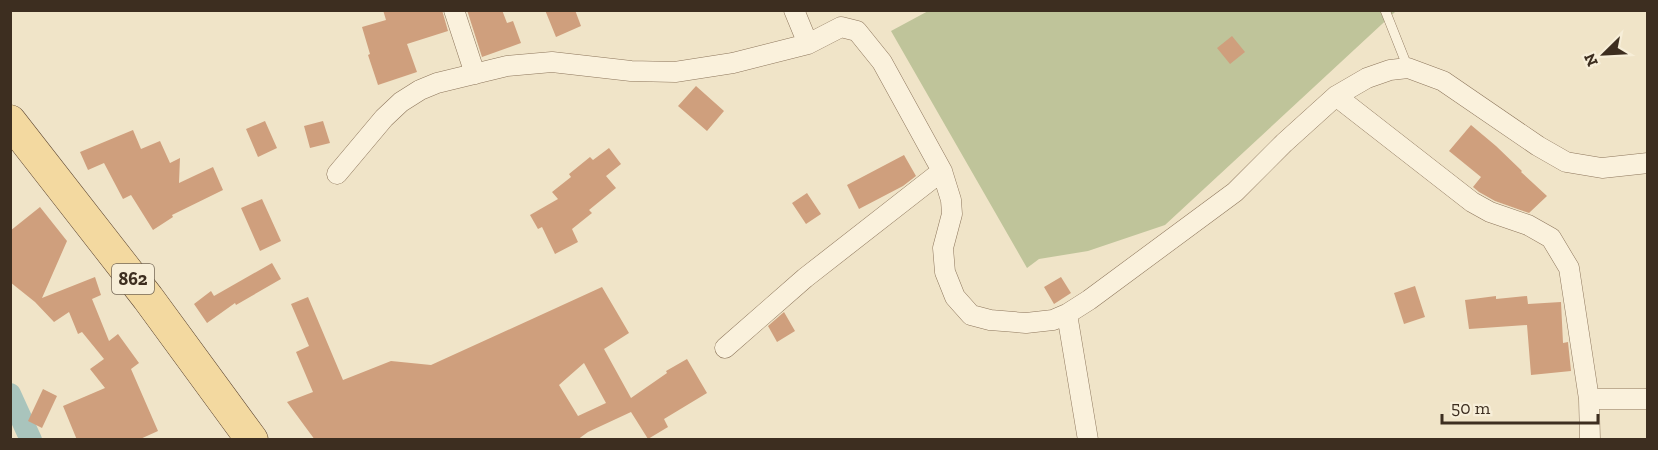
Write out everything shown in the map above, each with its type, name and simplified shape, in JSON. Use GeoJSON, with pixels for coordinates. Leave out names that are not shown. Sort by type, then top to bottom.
{"type":"FeatureCollection","features":[{"type":"Feature","properties":{"kind":"main road","name":"862"},"geometry":{"type":"LineString","coordinates":[[10,121],[148,298],[252,440]]}},
{"type":"Feature","properties":{"kind":"street"},"geometry":{"type":"LineString","coordinates":[[454,10],[475,74]]}},
{"type":"Feature","properties":{"kind":"street"},"geometry":{"type":"LineString","coordinates":[[794,10],[808,44]]}},
{"type":"Feature","properties":{"kind":"street"},"geometry":{"type":"LineString","coordinates":[[337,174],[384,118],[401,102],[437,83],[507,66],[552,62],[631,71],[675,72],[733,63],[808,44],[841,27],[857,31],[882,62],[942,171],[951,200],[952,214],[944,248],[945,272],[955,297],[971,315],[990,320],[1026,323],[1053,320],[1067,314],[1111,284],[1235,192],[1336,96],[1367,78],[1390,70],[1408,68],[1443,81],[1538,146],[1566,162],[1602,168],[1647,163]]}},
{"type":"Feature","properties":{"kind":"street"},"geometry":{"type":"LineString","coordinates":[[1336,96],[1472,202],[1490,212],[1528,225],[1551,238],[1569,268],[1589,399],[1590,440]]}},
{"type":"Feature","properties":{"kind":"street"},"geometry":{"type":"LineString","coordinates":[[725,348],[805,278],[942,171]]}},
{"type":"Feature","properties":{"kind":"street"},"geometry":{"type":"LineString","coordinates":[[1067,314],[1088,440]]}},
{"type":"Feature","properties":{"kind":"street"},"geometry":{"type":"LineString","coordinates":[[1589,399],[1647,399]]}},
{"type":"Feature","properties":{"kind":"lane"},"geometry":{"type":"LineString","coordinates":[[1385,10],[1408,68]]}},
{"type":"Feature","properties":{"kind":"green space"},"geometry":{"type":"Polygon","coordinates":[[[930,10],[1394,10],[1395,12],[1165,225],[1088,251],[1039,259],[1027,268],[891,31],[930,10]]]}},
{"type":"Feature","properties":{"kind":"building"},"geometry":{"type":"Polygon","coordinates":[[[383,10],[442,10],[448,31],[407,44],[417,72],[378,85],[362,27],[386,20],[383,10]]]}},
{"type":"Feature","properties":{"kind":"building"},"geometry":{"type":"Polygon","coordinates":[[[467,10],[502,10],[507,23],[513,21],[521,43],[482,57],[467,10]]]}},
{"type":"Feature","properties":{"kind":"building"},"geometry":{"type":"Polygon","coordinates":[[[545,10],[575,10],[581,26],[556,37],[545,10]]]}},
{"type":"Feature","properties":{"kind":"building"},"geometry":{"type":"Polygon","coordinates":[[[1232,36],[1245,52],[1230,64],[1217,48],[1232,36]]]}},
{"type":"Feature","properties":{"kind":"building"},"geometry":{"type":"Polygon","coordinates":[[[696,86],[724,111],[707,131],[678,106],[696,86]]]}},
{"type":"Feature","properties":{"kind":"building"},"geometry":{"type":"Polygon","coordinates":[[[265,121],[277,148],[258,157],[246,129],[265,121]]]}},
{"type":"Feature","properties":{"kind":"building"},"geometry":{"type":"Polygon","coordinates":[[[323,121],[330,143],[310,148],[304,126],[323,121]]]}},
{"type":"Feature","properties":{"kind":"building"},"geometry":{"type":"Polygon","coordinates":[[[1471,125],[1547,196],[1529,213],[1495,201],[1479,192],[1473,187],[1481,177],[1449,151],[1471,125]]]}},
{"type":"Feature","properties":{"kind":"building"},"geometry":{"type":"Polygon","coordinates":[[[133,130],[141,149],[160,141],[170,163],[180,158],[179,183],[213,167],[223,190],[172,215],[173,217],[153,230],[131,195],[123,199],[104,163],[88,170],[80,152],[133,130]]]}},
{"type":"Feature","properties":{"kind":"building"},"geometry":{"type":"Polygon","coordinates":[[[609,148],[621,164],[606,176],[616,188],[589,210],[592,213],[572,229],[578,242],[555,254],[542,227],[538,229],[530,215],[558,199],[552,192],[571,177],[569,174],[590,157],[593,160],[609,148]]]}},
{"type":"Feature","properties":{"kind":"building"},"geometry":{"type":"Polygon","coordinates":[[[904,155],[916,176],[903,186],[859,209],[847,185],[904,155]]]}},
{"type":"Feature","properties":{"kind":"building"},"geometry":{"type":"Polygon","coordinates":[[[807,193],[821,214],[806,224],[792,203],[807,193]]]}},
{"type":"Feature","properties":{"kind":"building"},"geometry":{"type":"Polygon","coordinates":[[[262,199],[281,241],[260,251],[241,208],[262,199]]]}},
{"type":"Feature","properties":{"kind":"building"},"geometry":{"type":"Polygon","coordinates":[[[40,207],[67,241],[42,298],[95,277],[101,295],[92,299],[109,341],[118,334],[139,363],[131,369],[158,431],[138,440],[77,440],[63,406],[105,388],[90,369],[104,359],[82,332],[78,334],[69,312],[54,322],[35,302],[10,282],[10,231],[40,207]]]}},
{"type":"Feature","properties":{"kind":"building"},"geometry":{"type":"Polygon","coordinates":[[[272,263],[281,279],[236,305],[235,303],[207,323],[194,304],[211,291],[214,296],[272,263]]]}},
{"type":"Feature","properties":{"kind":"building"},"geometry":{"type":"Polygon","coordinates":[[[1061,277],[1071,293],[1054,304],[1044,287],[1061,277]]]}},
{"type":"Feature","properties":{"kind":"building"},"geometry":{"type":"Polygon","coordinates":[[[1415,286],[1425,317],[1404,324],[1394,293],[1415,286]]]}},
{"type":"Feature","properties":{"kind":"building"},"geometry":{"type":"Polygon","coordinates":[[[602,287],[629,333],[604,349],[631,398],[667,373],[666,371],[687,359],[707,393],[664,419],[668,427],[648,439],[631,412],[588,432],[577,440],[315,440],[287,402],[313,392],[296,352],[309,346],[291,304],[308,297],[343,380],[391,361],[431,365],[602,287]],[[584,363],[559,385],[578,416],[606,403],[584,363]]]}},
{"type":"Feature","properties":{"kind":"building"},"geometry":{"type":"Polygon","coordinates":[[[1496,296],[1496,299],[1527,296],[1528,304],[1561,302],[1563,343],[1568,342],[1571,371],[1531,375],[1527,325],[1469,329],[1465,300],[1496,296]]]}},
{"type":"Feature","properties":{"kind":"building"},"geometry":{"type":"Polygon","coordinates":[[[784,312],[795,331],[777,342],[768,326],[784,312]]]}},
{"type":"Feature","properties":{"kind":"building"},"geometry":{"type":"Polygon","coordinates":[[[43,389],[57,396],[42,428],[28,421],[43,389]]]}},
{"type":"Feature","properties":{"kind":"waterway"},"geometry":{"type":"LineString","coordinates":[[10,394],[31,440]]}}]}
